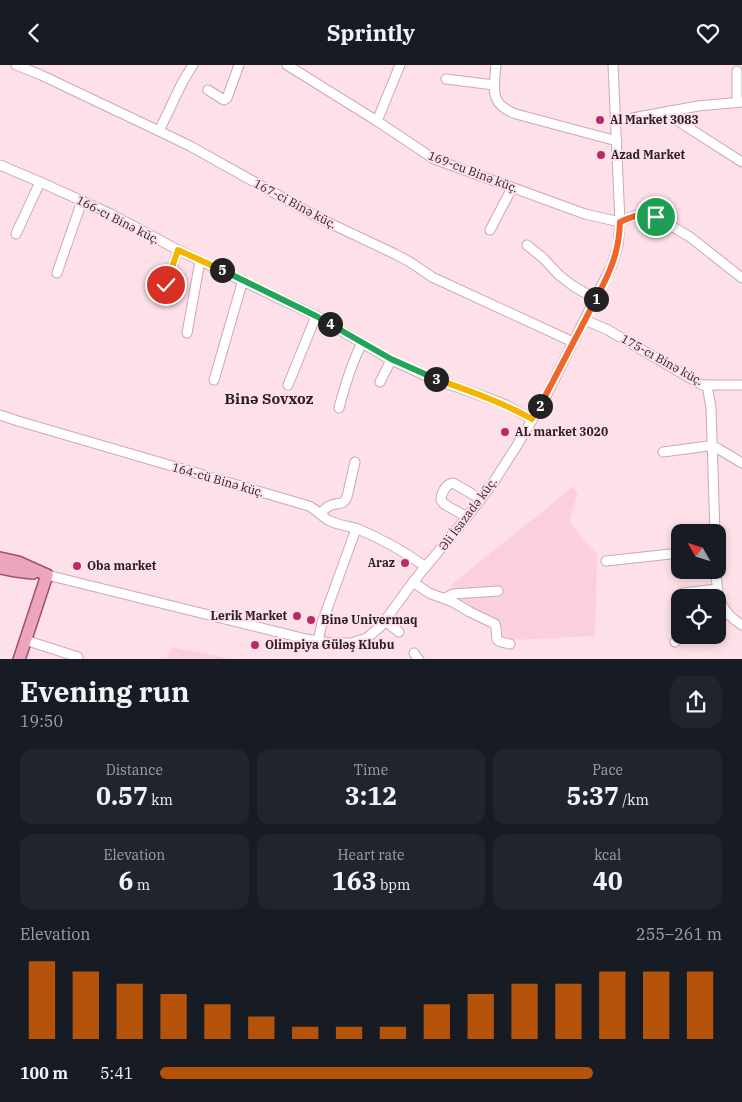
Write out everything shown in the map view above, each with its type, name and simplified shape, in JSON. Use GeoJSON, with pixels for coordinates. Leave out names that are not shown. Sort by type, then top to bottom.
{"type":"FeatureCollection","features":[{"type":"Feature","properties":{"kind":"main road"},"geometry":{"type":"LineString","coordinates":[[0,558],[17,567],[48,575],[18,659]]}},
{"type":"Feature","properties":{"kind":"main road"},"geometry":{"type":"LineString","coordinates":[[0,568],[17,567]]}},
{"type":"Feature","properties":{"kind":"street","name":"167-ci Binə küç."},"geometry":{"type":"LineString","coordinates":[[16,65],[190,146],[320,219],[410,262],[432,277],[573,342]]}},
{"type":"Feature","properties":{"kind":"street"},"geometry":{"type":"LineString","coordinates":[[159,131],[182,83],[193,65]]}},
{"type":"Feature","properties":{"kind":"street"},"geometry":{"type":"LineString","coordinates":[[208,90],[224,100],[227,99],[239,65]]}},
{"type":"Feature","properties":{"kind":"street","name":"169-cu Binə küç."},"geometry":{"type":"LineString","coordinates":[[287,65],[434,159],[585,214],[620,222]]}},
{"type":"Feature","properties":{"kind":"street"},"geometry":{"type":"LineString","coordinates":[[377,121],[400,65]]}},
{"type":"Feature","properties":{"kind":"street"},"geometry":{"type":"LineString","coordinates":[[496,65],[494,85],[496,99],[507,111],[617,141]]}},
{"type":"Feature","properties":{"kind":"street","name":"Əli İsazadə küç."},"geometry":{"type":"LineString","coordinates":[[48,575],[318,641],[341,644],[351,643],[367,638],[375,632],[413,582],[482,499],[511,455],[544,400],[615,259],[620,222],[613,65]]}},
{"type":"Feature","properties":{"kind":"street"},"geometry":{"type":"LineString","coordinates":[[616,121],[698,106],[740,102],[737,71]]}},
{"type":"Feature","properties":{"kind":"street"},"geometry":{"type":"LineString","coordinates":[[446,79],[494,85]]}},
{"type":"Feature","properties":{"kind":"street"},"geometry":{"type":"LineString","coordinates":[[670,111],[675,119],[742,162]]}},
{"type":"Feature","properties":{"kind":"street","name":"166-cı Binə küç."},"geometry":{"type":"LineString","coordinates":[[0,165],[111,214],[200,261],[316,316],[391,359],[428,377],[497,401],[532,419]]}},
{"type":"Feature","properties":{"kind":"street"},"geometry":{"type":"LineString","coordinates":[[16,234],[40,182]]}},
{"type":"Feature","properties":{"kind":"street"},"geometry":{"type":"LineString","coordinates":[[490,230],[512,188]]}},
{"type":"Feature","properties":{"kind":"street"},"geometry":{"type":"LineString","coordinates":[[57,273],[82,201]]}},
{"type":"Feature","properties":{"kind":"street"},"geometry":{"type":"LineString","coordinates":[[620,222],[644,214],[656,217],[690,237],[742,278]]}},
{"type":"Feature","properties":{"kind":"street"},"geometry":{"type":"LineString","coordinates":[[527,245],[573,286],[596,299]]}},
{"type":"Feature","properties":{"kind":"street"},"geometry":{"type":"LineString","coordinates":[[166,285],[178,250]]}},
{"type":"Feature","properties":{"kind":"street"},"geometry":{"type":"LineString","coordinates":[[187,333],[200,261]]}},
{"type":"Feature","properties":{"kind":"street"},"geometry":{"type":"LineString","coordinates":[[214,381],[243,280]]}},
{"type":"Feature","properties":{"kind":"street"},"geometry":{"type":"LineString","coordinates":[[288,385],[316,316]]}},
{"type":"Feature","properties":{"kind":"street","name":"175-cı Binə küç."},"geometry":{"type":"LineString","coordinates":[[585,320],[608,330],[696,382],[707,385],[742,385]]}},
{"type":"Feature","properties":{"kind":"street"},"geometry":{"type":"LineString","coordinates":[[339,408],[353,363],[362,343]]}},
{"type":"Feature","properties":{"kind":"street"},"geometry":{"type":"LineString","coordinates":[[380,382],[391,359]]}},
{"type":"Feature","properties":{"kind":"street"},"geometry":{"type":"LineString","coordinates":[[707,385],[711,401],[715,524]]}},
{"type":"Feature","properties":{"kind":"street","name":"164-cü Binə küç."},"geometry":{"type":"LineString","coordinates":[[0,415],[309,506],[328,520],[356,529],[393,546],[426,567]]}},
{"type":"Feature","properties":{"kind":"street"},"geometry":{"type":"LineString","coordinates":[[663,452],[713,447],[742,463]]}},
{"type":"Feature","properties":{"kind":"street"},"geometry":{"type":"LineString","coordinates":[[321,513],[331,505],[346,501],[355,461]]}},
{"type":"Feature","properties":{"kind":"street"},"geometry":{"type":"LineString","coordinates":[[468,517],[444,504],[441,500],[441,495],[447,486],[453,483],[482,499]]}},
{"type":"Feature","properties":{"kind":"street"},"geometry":{"type":"LineString","coordinates":[[318,641],[322,623],[356,529]]}},
{"type":"Feature","properties":{"kind":"street"},"geometry":{"type":"LineString","coordinates":[[606,561],[671,554]]}},
{"type":"Feature","properties":{"kind":"street"},"geometry":{"type":"LineString","coordinates":[[413,582],[429,593],[495,624],[497,640],[510,644]]}},
{"type":"Feature","properties":{"kind":"street"},"geometry":{"type":"LineString","coordinates":[[445,599],[452,595],[498,591]]}},
{"type":"Feature","properties":{"kind":"street"},"geometry":{"type":"LineString","coordinates":[[726,611],[742,625]]}},
{"type":"Feature","properties":{"kind":"street"},"geometry":{"type":"LineString","coordinates":[[385,621],[399,632]]}},
{"type":"Feature","properties":{"kind":"street"},"geometry":{"type":"LineString","coordinates":[[25,640],[78,657]]}},
{"type":"Feature","properties":{"kind":"shaded area"},"geometry":{"type":"Polygon","coordinates":[[[573,487],[578,492],[569,521],[597,554],[595,636],[514,640],[499,637],[499,622],[454,598],[451,585],[573,487]]]}},
{"type":"Feature","properties":{"kind":"shaded area"},"geometry":{"type":"Polygon","coordinates":[[[171,647],[232,659],[167,659],[171,647]]]}},
{"type":"Feature","properties":{"kind":"place","name":"Al Market 3083"},"geometry":{"type":"Point","coordinates":[600,120]}},
{"type":"Feature","properties":{"kind":"place","name":"Azad Market"},"geometry":{"type":"Point","coordinates":[601,155]}},
{"type":"Feature","properties":{"kind":"place","name":"AL market 3020"},"geometry":{"type":"Point","coordinates":[505,432]}},
{"type":"Feature","properties":{"kind":"place","name":"Araz"},"geometry":{"type":"Point","coordinates":[405,563]}},
{"type":"Feature","properties":{"kind":"place","name":"Oba market"},"geometry":{"type":"Point","coordinates":[77,566]}},
{"type":"Feature","properties":{"kind":"place","name":"Lerik Market"},"geometry":{"type":"Point","coordinates":[297,616]}},
{"type":"Feature","properties":{"kind":"place","name":"Binə Univermaq"},"geometry":{"type":"Point","coordinates":[311,620]}},
{"type":"Feature","properties":{"kind":"place","name":"Olimpiya Güləş Klubu"},"geometry":{"type":"Point","coordinates":[255,645]}},
{"type":"Feature","properties":{"kind":"district","name":"Binə Sovxoz"},"geometry":{"type":"Point","coordinates":[269,399]}},
{"type":"Feature","properties":{"kind":"route"},"geometry":{"type":"LineString","coordinates":[[166,285],[178,250],[316,316],[407,367],[428,377],[506,405],[532,419],[544,400],[615,259],[620,222],[644,214],[656,217]]}}]}
